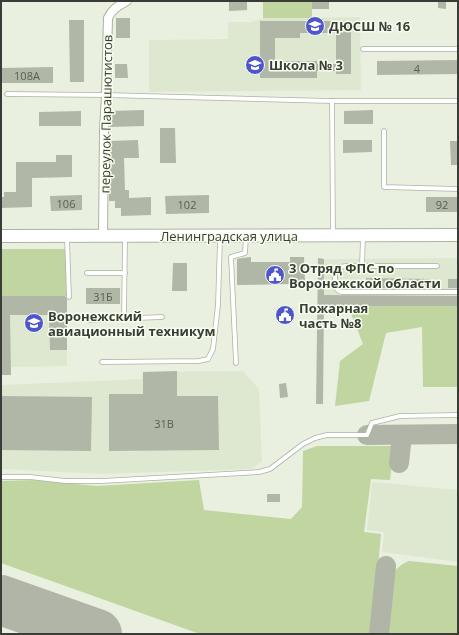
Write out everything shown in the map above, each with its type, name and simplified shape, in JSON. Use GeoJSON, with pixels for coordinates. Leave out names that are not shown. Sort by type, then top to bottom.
{"type":"FeatureCollection","features":[{"type":"Feature","properties":{"kind":"main road","name":"Ленинградская улица"},"geometry":{"type":"LineString","coordinates":[[1,236],[458,235]]}},
{"type":"Feature","properties":{"kind":"street","name":"переулок Парашютистов"},"geometry":{"type":"LineString","coordinates":[[103,236],[104,131],[108,18],[111,12],[127,1]]}},
{"type":"Feature","properties":{"kind":"lane"},"geometry":{"type":"LineString","coordinates":[[363,49],[458,49]]}},
{"type":"Feature","properties":{"kind":"lane"},"geometry":{"type":"LineString","coordinates":[[7,94],[332,101],[458,101]]}},
{"type":"Feature","properties":{"kind":"lane"},"geometry":{"type":"LineString","coordinates":[[332,101],[333,235]]}},
{"type":"Feature","properties":{"kind":"lane"},"geometry":{"type":"LineString","coordinates":[[384,131],[384,187],[458,189]]}},
{"type":"Feature","properties":{"kind":"lane"},"geometry":{"type":"LineString","coordinates":[[362,266],[363,235]]}},
{"type":"Feature","properties":{"kind":"lane"},"geometry":{"type":"LineString","coordinates":[[67,236],[69,297]]}},
{"type":"Feature","properties":{"kind":"lane"},"geometry":{"type":"LineString","coordinates":[[124,318],[125,236]]}},
{"type":"Feature","properties":{"kind":"lane"},"geometry":{"type":"LineString","coordinates":[[102,362],[199,361],[208,359],[213,349],[218,305],[220,236]]}},
{"type":"Feature","properties":{"kind":"lane"},"geometry":{"type":"LineString","coordinates":[[236,363],[231,257],[245,253],[246,236]]}},
{"type":"Feature","properties":{"kind":"lane"},"geometry":{"type":"LineString","coordinates":[[437,266],[346,266],[335,271],[335,287],[342,292],[458,292]]}},
{"type":"Feature","properties":{"kind":"lane"},"geometry":{"type":"LineString","coordinates":[[87,272],[125,273]]}},
{"type":"Feature","properties":{"kind":"lane"},"geometry":{"type":"LineString","coordinates":[[89,320],[162,317]]}},
{"type":"Feature","properties":{"kind":"lane"},"geometry":{"type":"LineString","coordinates":[[1,478],[30,477],[65,481],[102,481],[259,472],[270,469],[303,444],[315,438],[327,435],[367,435],[372,423],[400,416],[458,416]]}},
{"type":"Feature","properties":{"kind":"shaded area","name":"Школа № 3"},"geometry":{"type":"Polygon","coordinates":[[[360,17],[361,90],[149,92],[149,40],[228,39],[228,22],[252,22],[263,18],[360,17]]]}},
{"type":"Feature","properties":{"kind":"shaded area","name":"Воронежский авиационный техникум"},"geometry":{"type":"Polygon","coordinates":[[[1,249],[66,249],[67,366],[11,367],[11,375],[1,249]]]}},
{"type":"Feature","properties":{"kind":"shaded area"},"geometry":{"type":"Polygon","coordinates":[[[458,258],[458,306],[324,306],[324,259],[458,258]]]}},
{"type":"Feature","properties":{"kind":"shaded area"},"geometry":{"type":"Polygon","coordinates":[[[243,371],[259,389],[262,462],[251,469],[100,474],[1,469],[1,385],[142,379],[143,372],[243,371]]]}},
{"type":"Feature","properties":{"kind":"shaded area"},"geometry":{"type":"Polygon","coordinates":[[[372,482],[458,490],[458,562],[382,552],[384,532],[367,530],[372,482]]]}},
{"type":"Feature","properties":{"kind":"green space"},"geometry":{"type":"Polygon","coordinates":[[[263,1],[312,1],[312,18],[263,18],[263,1]]]}},
{"type":"Feature","properties":{"kind":"green space"},"geometry":{"type":"Polygon","coordinates":[[[1,249],[66,249],[67,296],[1,296],[1,249]]]}},
{"type":"Feature","properties":{"kind":"green space"},"geometry":{"type":"Polygon","coordinates":[[[348,306],[458,306],[458,387],[423,387],[422,327],[386,333],[369,401],[335,406],[340,361],[363,344],[348,306]]]}},
{"type":"Feature","properties":{"kind":"green space"},"geometry":{"type":"Polygon","coordinates":[[[317,446],[394,446],[390,480],[371,479],[364,532],[381,534],[372,634],[200,634],[1,563],[1,481],[33,480],[97,486],[199,480],[204,510],[291,519],[302,507],[303,451],[317,446]]]}},
{"type":"Feature","properties":{"kind":"green space"},"geometry":{"type":"Polygon","coordinates":[[[409,561],[458,566],[458,634],[387,634],[392,577],[399,567],[409,561]]]}},
{"type":"Feature","properties":{"kind":"building"},"geometry":{"type":"Polygon","coordinates":[[[229,1],[247,1],[247,10],[229,11],[229,1]]]}},
{"type":"Feature","properties":{"kind":"building"},"geometry":{"type":"Polygon","coordinates":[[[312,1],[329,1],[329,9],[312,9],[312,1]]]}},
{"type":"Feature","properties":{"kind":"building"},"geometry":{"type":"Polygon","coordinates":[[[438,2],[446,2],[446,9],[438,8],[438,2]]]}},
{"type":"Feature","properties":{"kind":"building"},"geometry":{"type":"Polygon","coordinates":[[[116,18],[130,18],[130,38],[116,38],[116,18]]]}},
{"type":"Feature","properties":{"kind":"building"},"geometry":{"type":"Polygon","coordinates":[[[69,20],[84,20],[84,82],[70,82],[69,20]]]}},
{"type":"Feature","properties":{"kind":"building"},"geometry":{"type":"Polygon","coordinates":[[[260,21],[351,21],[351,74],[336,74],[336,71],[317,71],[317,78],[260,78],[260,21]],[[300,33],[300,38],[275,38],[275,61],[317,61],[317,64],[336,64],[336,33],[300,33]]]}},
{"type":"Feature","properties":{"kind":"building"},"geometry":{"type":"Polygon","coordinates":[[[458,60],[458,74],[377,75],[377,61],[458,60]]]}},
{"type":"Feature","properties":{"kind":"building"},"geometry":{"type":"Polygon","coordinates":[[[115,64],[127,64],[128,78],[115,78],[115,64]]]}},
{"type":"Feature","properties":{"kind":"building"},"geometry":{"type":"Polygon","coordinates":[[[53,67],[53,83],[1,83],[1,68],[53,67]]]}},
{"type":"Feature","properties":{"kind":"building"},"geometry":{"type":"Polygon","coordinates":[[[144,110],[144,126],[110,127],[111,111],[144,110]]]}},
{"type":"Feature","properties":{"kind":"building"},"geometry":{"type":"Polygon","coordinates":[[[373,110],[373,124],[344,124],[344,111],[373,110]]]}},
{"type":"Feature","properties":{"kind":"building"},"geometry":{"type":"Polygon","coordinates":[[[81,111],[81,126],[39,126],[39,112],[81,111]]]}},
{"type":"Feature","properties":{"kind":"building"},"geometry":{"type":"Polygon","coordinates":[[[160,128],[175,128],[176,163],[160,163],[160,128]]]}},
{"type":"Feature","properties":{"kind":"building"},"geometry":{"type":"Polygon","coordinates":[[[138,140],[139,158],[124,158],[125,190],[129,190],[129,198],[151,197],[151,215],[121,216],[121,208],[115,208],[115,201],[109,201],[109,141],[138,140]]]}},
{"type":"Feature","properties":{"kind":"building"},"geometry":{"type":"Polygon","coordinates":[[[343,140],[372,140],[372,152],[343,153],[343,140]]]}},
{"type":"Feature","properties":{"kind":"building"},"geometry":{"type":"Polygon","coordinates":[[[450,141],[458,141],[458,165],[451,165],[450,141]]]}},
{"type":"Feature","properties":{"kind":"building"},"geometry":{"type":"Polygon","coordinates":[[[56,155],[72,155],[72,177],[32,178],[32,207],[1,208],[1,197],[4,197],[4,192],[16,192],[16,162],[56,162],[56,155]]]}},
{"type":"Feature","properties":{"kind":"building"},"geometry":{"type":"Polygon","coordinates":[[[82,195],[82,210],[51,211],[50,196],[82,195]]]}},
{"type":"Feature","properties":{"kind":"building"},"geometry":{"type":"Polygon","coordinates":[[[209,195],[209,213],[166,214],[165,196],[209,195]]]}},
{"type":"Feature","properties":{"kind":"building"},"geometry":{"type":"Polygon","coordinates":[[[426,197],[457,197],[457,212],[426,212],[426,197]]]}},
{"type":"Feature","properties":{"kind":"building"},"geometry":{"type":"Polygon","coordinates":[[[251,257],[251,262],[290,262],[290,257],[304,257],[305,281],[291,281],[291,284],[237,285],[237,259],[251,257]]]}},
{"type":"Feature","properties":{"kind":"building"},"geometry":{"type":"Polygon","coordinates":[[[318,258],[324,259],[324,295],[458,296],[458,306],[324,306],[323,404],[316,404],[318,258]]]}},
{"type":"Feature","properties":{"kind":"building"},"geometry":{"type":"Polygon","coordinates":[[[173,263],[187,263],[187,291],[172,291],[173,263]]]}},
{"type":"Feature","properties":{"kind":"building"},"geometry":{"type":"Polygon","coordinates":[[[366,278],[430,279],[430,288],[366,288],[366,278]]]}},
{"type":"Feature","properties":{"kind":"building"},"geometry":{"type":"Polygon","coordinates":[[[448,279],[458,279],[458,288],[448,288],[448,279]]]}},
{"type":"Feature","properties":{"kind":"building"},"geometry":{"type":"Polygon","coordinates":[[[86,288],[120,288],[120,304],[86,304],[86,288]]]}},
{"type":"Feature","properties":{"kind":"building"},"geometry":{"type":"Polygon","coordinates":[[[1,296],[65,296],[67,299],[67,350],[50,350],[49,315],[10,315],[11,375],[1,375],[1,296]]]}},
{"type":"Feature","properties":{"kind":"building"},"geometry":{"type":"Polygon","coordinates":[[[177,371],[177,396],[218,396],[219,450],[109,451],[109,394],[143,394],[143,372],[177,371]]]}},
{"type":"Feature","properties":{"kind":"building"},"geometry":{"type":"Polygon","coordinates":[[[286,383],[288,397],[280,398],[279,384],[286,383]]]}},
{"type":"Feature","properties":{"kind":"building"},"geometry":{"type":"Polygon","coordinates":[[[1,396],[92,397],[91,451],[1,450],[1,396]]]}},
{"type":"Feature","properties":{"kind":"building"},"geometry":{"type":"Polygon","coordinates":[[[267,494],[280,494],[280,502],[267,502],[267,494]]]}},
{"type":"Feature","properties":{"kind":"taxiway"},"geometry":{"type":"LineString","coordinates":[[367,435],[458,434]]}},
{"type":"Feature","properties":{"kind":"taxiway"},"geometry":{"type":"LineString","coordinates":[[399,463],[402,435]]}},
{"type":"Feature","properties":{"kind":"taxiway"},"geometry":{"type":"LineString","coordinates":[[379,634],[386,566]]}},
{"type":"Feature","properties":{"kind":"taxiway"},"geometry":{"type":"LineString","coordinates":[[19,606],[40,622],[49,626],[53,634]]}},
{"type":"Feature","properties":{"kind":"runway"},"geometry":{"type":"LineString","coordinates":[[1,600],[97,634]]}},
{"type":"Feature","properties":{"kind":"place","name":"ДЮСШ № 16"},"geometry":{"type":"Point","coordinates":[315,26]}},
{"type":"Feature","properties":{"kind":"place","name":"Школа № 3"},"geometry":{"type":"Point","coordinates":[255,65]}},
{"type":"Feature","properties":{"kind":"place","name":"3 Отряд ФПС по Воронежской области"},"geometry":{"type":"Point","coordinates":[275,275]}},
{"type":"Feature","properties":{"kind":"place","name":"Пожарная часть №8"},"geometry":{"type":"Point","coordinates":[285,315]}},
{"type":"Feature","properties":{"kind":"place","name":"Воронежский авиационный техникум"},"geometry":{"type":"Point","coordinates":[34,323]}}]}
